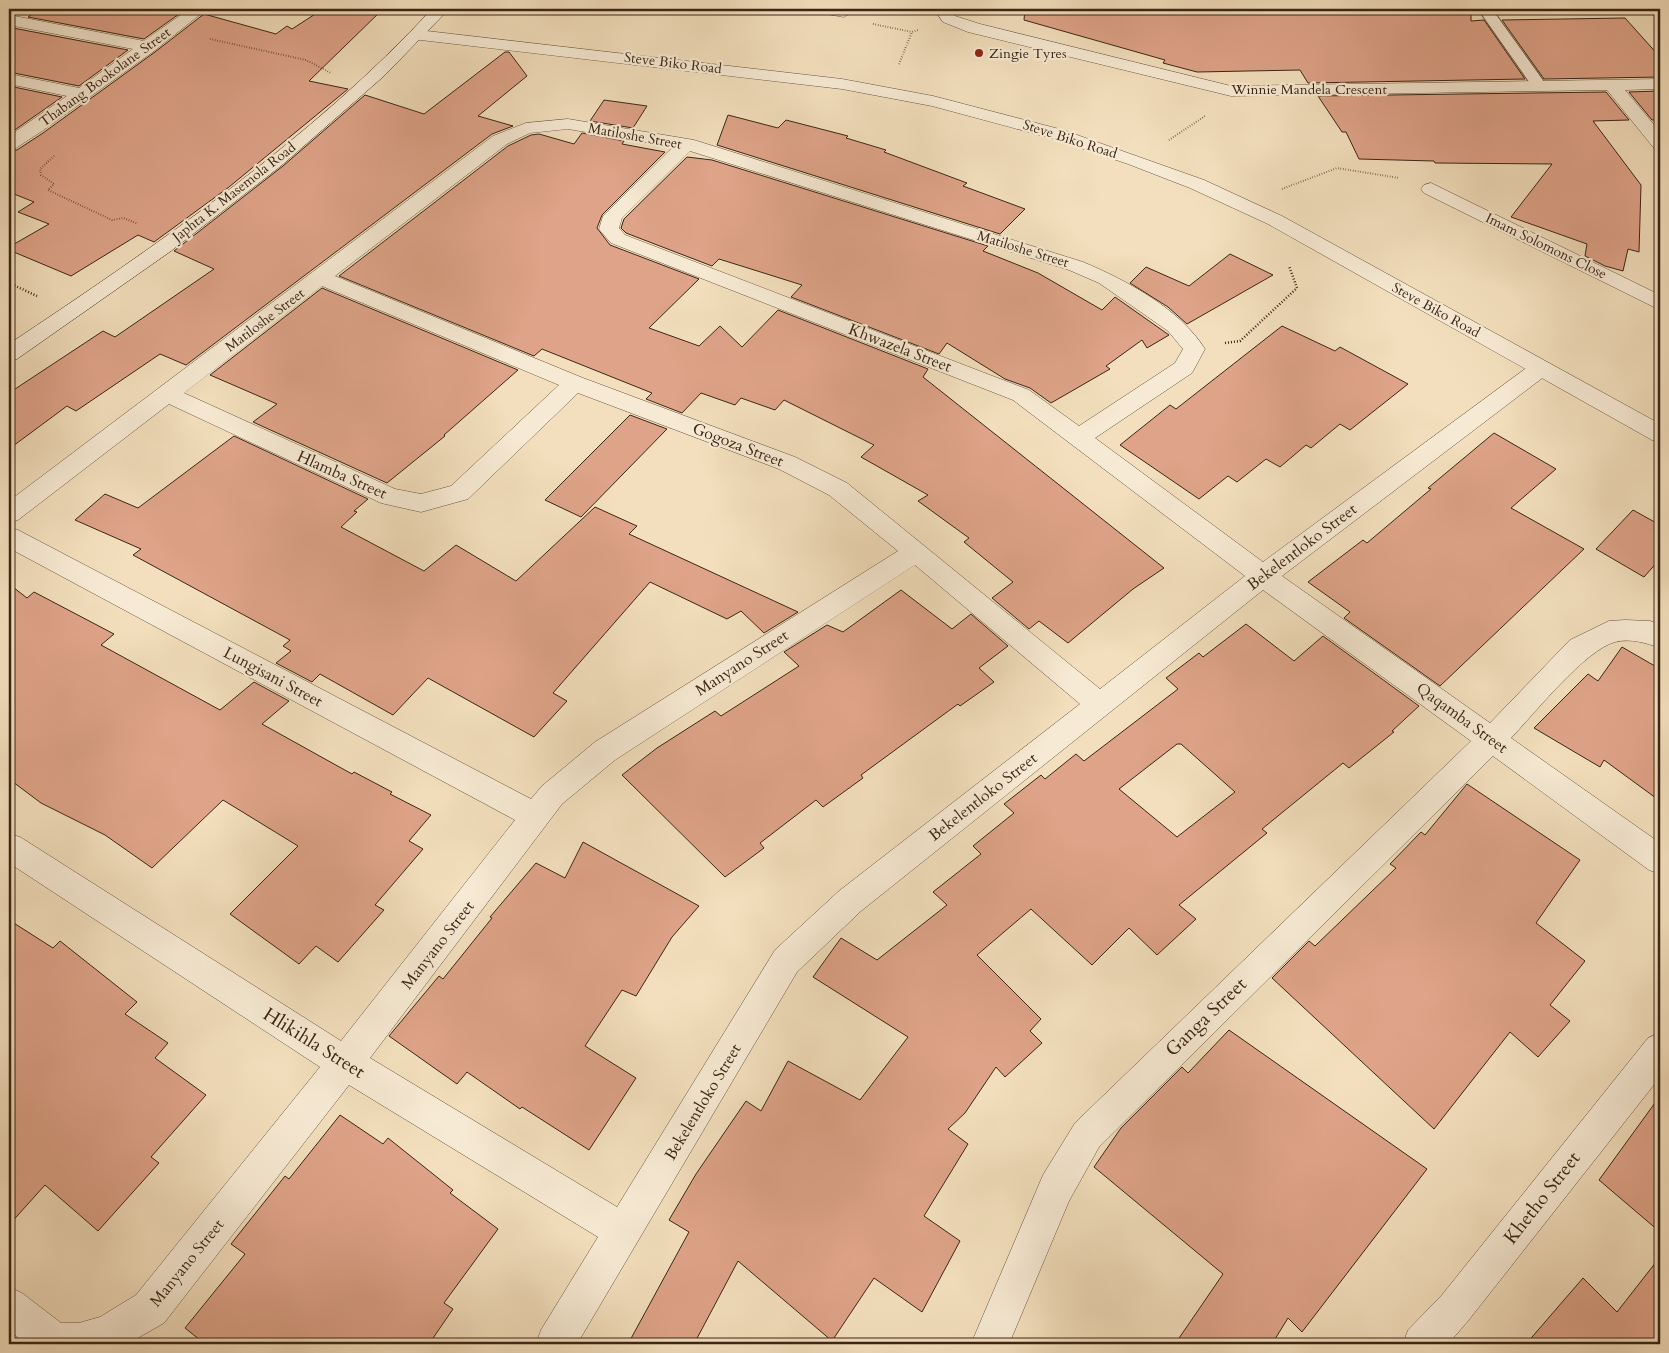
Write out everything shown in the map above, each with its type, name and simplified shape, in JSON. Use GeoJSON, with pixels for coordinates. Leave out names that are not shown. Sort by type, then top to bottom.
{"type":"FeatureCollection","features":[{"type":"Feature","properties":{"kind":"street","name":"Thabang Bookolane Street"},"geometry":{"type":"LineString","coordinates":[[9,144],[148,48],[170,29],[200,9]]}},
{"type":"Feature","properties":{"kind":"street","name":"Japhta K. Masemola Road"},"geometry":{"type":"LineString","coordinates":[[9,354],[176,237],[266,170],[356,94],[418,35],[441,9]]}},
{"type":"Feature","properties":{"kind":"street"},"geometry":{"type":"LineString","coordinates":[[821,9],[844,12]]}},
{"type":"Feature","properties":{"kind":"street","name":"Winnie Mandela Crescent"},"geometry":{"type":"LineString","coordinates":[[946,14],[974,28],[1231,91],[1660,84]]}},
{"type":"Feature","properties":{"kind":"street"},"geometry":{"type":"LineString","coordinates":[[9,20],[148,48]]}},
{"type":"Feature","properties":{"kind":"street","name":"Steve Biko Road"},"geometry":{"type":"LineString","coordinates":[[418,35],[842,84],[933,101],[1057,134],[1135,160],[1268,216],[1660,434]]}},
{"type":"Feature","properties":{"kind":"street"},"geometry":{"type":"LineString","coordinates":[[9,79],[82,94]]}},
{"type":"Feature","properties":{"kind":"street"},"geometry":{"type":"LineString","coordinates":[[1612,85],[1660,143]]}},
{"type":"Feature","properties":{"kind":"street","name":"Matiloshe Street"},"geometry":{"type":"LineString","coordinates":[[9,514],[500,140],[526,128],[568,124],[687,144],[1076,266],[1106,279],[1176,326],[1194,349]]}},
{"type":"Feature","properties":{"kind":"street","name":"Khwazela Street"},"geometry":{"type":"LineString","coordinates":[[687,144],[613,216],[609,229],[618,239],[1021,395],[1264,576]]}},
{"type":"Feature","properties":{"kind":"street","name":"Imam Solomons Close"},"geometry":{"type":"LineString","coordinates":[[1431,189],[1660,303]]}},
{"type":"Feature","properties":{"kind":"street","name":"Gogoza Street"},"geometry":{"type":"LineString","coordinates":[[321,278],[575,383],[787,463],[817,477],[866,510],[1100,704]]}},
{"type":"Feature","properties":{"kind":"street"},"geometry":{"type":"LineString","coordinates":[[1078,438],[1184,368],[1194,349]]}},
{"type":"Feature","properties":{"kind":"street","name":"Bekelentloko Street"},"geometry":{"type":"LineString","coordinates":[[555,1344],[786,961],[811,936],[850,901],[1264,576],[1541,368]]}},
{"type":"Feature","properties":{"kind":"street","name":"Hlamba Street"},"geometry":{"type":"LineString","coordinates":[[167,394],[390,497],[421,503],[459,493],[575,383]]}},
{"type":"Feature","properties":{"kind":"street","name":"Lungisani Street"},"geometry":{"type":"LineString","coordinates":[[9,537],[536,817]]}},
{"type":"Feature","properties":{"kind":"street","name":"Manyano Street"},"geometry":{"type":"LineString","coordinates":[[9,1306],[54,1342],[79,1342],[108,1334],[150,1309],[346,1063],[552,795],[605,751],[916,552]]}},
{"type":"Feature","properties":{"kind":"street","name":"Qaqamba Street"},"geometry":{"type":"LineString","coordinates":[[1264,576],[1660,860]]}},
{"type":"Feature","properties":{"kind":"street","name":"Ganga Street"},"geometry":{"type":"LineString","coordinates":[[990,1344],[1056,1188],[1087,1135],[1155,1066],[1492,739],[1580,648],[1609,632],[1650,632],[1660,637]]}},
{"type":"Feature","properties":{"kind":"street","name":"Hlikihla Street"},"geometry":{"type":"LineString","coordinates":[[9,847],[346,1063],[624,1232]]}},
{"type":"Feature","properties":{"kind":"street","name":"Khetho Street"},"geometry":{"type":"LineString","coordinates":[[1422,1344],[1455,1308],[1660,1050]]}},
{"type":"Feature","properties":{"kind":"lane"},"geometry":{"type":"LineString","coordinates":[[1485,9],[1539,86]]}},
{"type":"Feature","properties":{"kind":"path"},"geometry":{"type":"LineString","coordinates":[[844,12],[871,24],[912,32],[946,14]]}},
{"type":"Feature","properties":{"kind":"path"},"geometry":{"type":"LineString","coordinates":[[170,29],[306,60],[336,74]]}},
{"type":"Feature","properties":{"kind":"path"},"geometry":{"type":"LineString","coordinates":[[898,65],[912,32]]}},
{"type":"Feature","properties":{"kind":"path"},"geometry":{"type":"LineString","coordinates":[[1162,144],[1204,117],[1231,91]]}},
{"type":"Feature","properties":{"kind":"path"},"geometry":{"type":"LineString","coordinates":[[57,154],[40,169],[41,175],[54,184],[48,190],[112,220],[124,218],[176,237]]}},
{"type":"Feature","properties":{"kind":"path"},"geometry":{"type":"LineString","coordinates":[[1277,190],[1337,168],[1408,179],[1431,189]]}},
{"type":"Feature","properties":{"kind":"path"},"geometry":{"type":"LineString","coordinates":[[1194,349],[1240,341],[1276,309],[1297,288],[1287,261]]}},
{"type":"Feature","properties":{"kind":"building"},"geometry":{"type":"Polygon","coordinates":[[[39,9],[186,9],[144,39],[28,17],[39,9]]]}},
{"type":"Feature","properties":{"kind":"building"},"geometry":{"type":"Polygon","coordinates":[[[323,9],[383,9],[309,81],[348,89],[229,187],[154,242],[138,235],[71,276],[9,250],[9,247],[49,224],[18,212],[34,202],[9,192],[9,151],[17,150],[43,133],[204,14],[276,34],[287,26],[292,29],[323,9]]]}},
{"type":"Feature","properties":{"kind":"building"},"geometry":{"type":"Polygon","coordinates":[[[1025,9],[1471,9],[1471,21],[1484,20],[1525,79],[1308,83],[1300,70],[1197,72],[1163,63],[1165,60],[1024,20],[1025,9]]]}},
{"type":"Feature","properties":{"kind":"building"},"geometry":{"type":"Polygon","coordinates":[[[1625,18],[1660,57],[1660,77],[1544,79],[1502,20],[1625,18]]]}},
{"type":"Feature","properties":{"kind":"building"},"geometry":{"type":"Polygon","coordinates":[[[13,28],[128,50],[79,86],[9,72],[9,30],[13,28]]]}},
{"type":"Feature","properties":{"kind":"building"},"geometry":{"type":"Polygon","coordinates":[[[505,52],[509,52],[527,76],[478,116],[513,126],[492,134],[186,365],[160,354],[76,411],[67,406],[9,449],[9,393],[103,331],[115,337],[214,269],[174,251],[283,166],[365,95],[424,114],[505,52]]]}},
{"type":"Feature","properties":{"kind":"building"},"geometry":{"type":"Polygon","coordinates":[[[9,86],[62,97],[9,134],[9,86]]]}},
{"type":"Feature","properties":{"kind":"building"},"geometry":{"type":"Polygon","coordinates":[[[1660,91],[1660,120],[1652,120],[1629,92],[1660,91]]]}},
{"type":"Feature","properties":{"kind":"building"},"geometry":{"type":"Polygon","coordinates":[[[1606,92],[1629,120],[1593,121],[1641,185],[1639,252],[1628,249],[1623,271],[1605,266],[1585,256],[1587,244],[1511,217],[1552,164],[1435,163],[1434,161],[1359,159],[1346,132],[1342,132],[1318,96],[1606,92]]]}},
{"type":"Feature","properties":{"kind":"building"},"geometry":{"type":"Polygon","coordinates":[[[604,100],[647,106],[633,128],[590,121],[604,100]]]}},
{"type":"Feature","properties":{"kind":"building"},"geometry":{"type":"Polygon","coordinates":[[[728,115],[778,128],[786,120],[848,136],[846,138],[886,150],[884,152],[967,183],[963,186],[1025,209],[1000,234],[717,145],[728,115]]]}},
{"type":"Feature","properties":{"kind":"building"},"geometry":{"type":"Polygon","coordinates":[[[582,133],[624,141],[622,144],[665,152],[602,215],[597,228],[610,245],[699,279],[649,328],[699,346],[720,326],[742,347],[778,310],[928,369],[923,377],[1164,568],[1133,589],[1068,643],[1039,621],[1029,629],[992,598],[1013,582],[964,542],[969,538],[918,501],[928,495],[861,457],[874,445],[784,400],[775,410],[741,398],[735,405],[701,393],[682,413],[646,399],[652,393],[542,349],[534,356],[339,276],[508,146],[531,135],[539,134],[574,144],[582,133]]]}},
{"type":"Feature","properties":{"kind":"building"},"geometry":{"type":"Polygon","coordinates":[[[687,157],[712,160],[988,246],[983,251],[1038,273],[1102,310],[1115,297],[1169,335],[1147,348],[1142,340],[1106,366],[1110,369],[1051,403],[1030,388],[1005,379],[947,343],[939,354],[791,297],[802,285],[719,259],[712,266],[626,233],[621,228],[624,219],[687,157]]]}},
{"type":"Feature","properties":{"kind":"building"},"geometry":{"type":"Polygon","coordinates":[[[1230,254],[1273,275],[1187,324],[1168,307],[1130,283],[1146,267],[1189,286],[1230,254]]]}},
{"type":"Feature","properties":{"kind":"building"},"geometry":{"type":"Polygon","coordinates":[[[322,288],[518,370],[445,436],[387,483],[253,422],[277,404],[210,375],[322,288]]]}},
{"type":"Feature","properties":{"kind":"building"},"geometry":{"type":"Polygon","coordinates":[[[1282,326],[1335,351],[1340,347],[1408,384],[1350,430],[1340,424],[1311,448],[1306,445],[1280,467],[1266,459],[1237,482],[1228,476],[1199,499],[1120,445],[1170,405],[1176,409],[1282,326]]]}},
{"type":"Feature","properties":{"kind":"building"},"geometry":{"type":"Polygon","coordinates":[[[630,415],[667,429],[581,517],[545,500],[630,415]]]}},
{"type":"Feature","properties":{"kind":"building"},"geometry":{"type":"Polygon","coordinates":[[[1494,433],[1556,469],[1511,508],[1584,549],[1440,686],[1344,618],[1350,612],[1308,582],[1363,540],[1367,543],[1431,489],[1428,488],[1494,433]]]}},
{"type":"Feature","properties":{"kind":"building"},"geometry":{"type":"Polygon","coordinates":[[[234,436],[368,499],[354,511],[357,512],[341,527],[424,571],[456,545],[516,581],[595,507],[637,526],[629,534],[798,612],[764,633],[741,611],[727,619],[650,582],[553,693],[567,701],[534,737],[428,678],[393,715],[320,674],[312,682],[276,663],[291,651],[283,646],[290,640],[133,555],[141,549],[75,520],[105,494],[138,508],[234,436]]]}},
{"type":"Feature","properties":{"kind":"building"},"geometry":{"type":"Polygon","coordinates":[[[1633,510],[1660,525],[1660,559],[1644,577],[1596,549],[1633,510]]]}},
{"type":"Feature","properties":{"kind":"building"},"geometry":{"type":"Polygon","coordinates":[[[9,584],[27,598],[34,592],[114,634],[101,645],[220,710],[254,682],[289,701],[262,724],[352,774],[354,772],[392,792],[390,794],[431,815],[409,841],[423,849],[375,905],[384,910],[338,962],[316,946],[299,964],[230,914],[298,846],[223,800],[152,868],[105,835],[41,803],[9,779],[9,584]]]}},
{"type":"Feature","properties":{"kind":"building"},"geometry":{"type":"Polygon","coordinates":[[[901,590],[952,629],[971,614],[1008,646],[979,668],[994,682],[960,706],[958,704],[861,775],[863,778],[823,807],[816,800],[760,843],[764,848],[725,877],[622,775],[657,748],[715,711],[721,716],[799,666],[784,652],[827,625],[843,632],[901,590]]]}},
{"type":"Feature","properties":{"kind":"building"},"geometry":{"type":"Polygon","coordinates":[[[1246,624],[1294,661],[1323,636],[1419,706],[1392,731],[1394,732],[1349,768],[1343,763],[1262,829],[1267,833],[1179,905],[1196,919],[1157,955],[1129,928],[1092,965],[1031,909],[977,955],[1041,1019],[1030,1031],[1042,1043],[1005,1077],[996,1067],[965,1113],[948,1129],[968,1144],[924,1216],[960,1241],[922,1312],[874,1278],[832,1341],[738,1261],[694,1344],[628,1344],[689,1232],[669,1220],[696,1174],[746,1101],[761,1111],[788,1061],[860,1100],[908,1037],[813,977],[841,938],[877,960],[947,905],[933,892],[981,854],[973,846],[1014,813],[1004,804],[1041,775],[1045,779],[1076,754],[1084,761],[1178,689],[1166,678],[1199,653],[1203,657],[1246,624]],[[1177,744],[1119,789],[1177,837],[1235,792],[1181,744],[1177,744]]]}},
{"type":"Feature","properties":{"kind":"building"},"geometry":{"type":"Polygon","coordinates":[[[1622,647],[1660,669],[1660,801],[1604,760],[1600,767],[1534,728],[1588,674],[1598,681],[1622,647]]]}},
{"type":"Feature","properties":{"kind":"building"},"geometry":{"type":"Polygon","coordinates":[[[1467,784],[1580,860],[1536,923],[1585,961],[1550,1005],[1570,1021],[1538,1057],[1510,1032],[1434,1129],[1272,978],[1309,941],[1315,946],[1396,868],[1390,864],[1421,832],[1425,835],[1467,784]]]}},
{"type":"Feature","properties":{"kind":"building"},"geometry":{"type":"Polygon","coordinates":[[[583,842],[699,906],[672,937],[636,996],[622,990],[585,1046],[636,1078],[589,1150],[522,1107],[520,1109],[467,1072],[457,1084],[389,1036],[439,976],[443,979],[492,918],[490,917],[536,863],[565,878],[583,842]]]}},
{"type":"Feature","properties":{"kind":"building"},"geometry":{"type":"Polygon","coordinates":[[[9,920],[53,948],[60,941],[137,1002],[125,1014],[168,1043],[155,1058],[206,1095],[151,1157],[159,1163],[98,1231],[45,1185],[9,1225],[9,920]]]}},
{"type":"Feature","properties":{"kind":"building"},"geometry":{"type":"Polygon","coordinates":[[[1229,1030],[1427,1169],[1302,1332],[1288,1318],[1272,1344],[1175,1344],[1223,1274],[1094,1167],[1121,1128],[1182,1067],[1188,1073],[1229,1030]]]}},
{"type":"Feature","properties":{"kind":"building"},"geometry":{"type":"Polygon","coordinates":[[[1660,1096],[1660,1232],[1599,1180],[1660,1096]]]}},
{"type":"Feature","properties":{"kind":"building"},"geometry":{"type":"Polygon","coordinates":[[[340,1115],[383,1144],[388,1138],[453,1190],[450,1193],[498,1229],[444,1303],[453,1309],[429,1344],[205,1344],[185,1328],[245,1254],[231,1244],[285,1176],[289,1179],[340,1115]]]}},
{"type":"Feature","properties":{"kind":"building"},"geometry":{"type":"Polygon","coordinates":[[[1660,1257],[1660,1344],[1526,1344],[1583,1278],[1617,1312],[1660,1257]]]}},
{"type":"Feature","properties":{"kind":"place","name":"Zingie Tyres"},"geometry":{"type":"Point","coordinates":[979,53]}}]}
